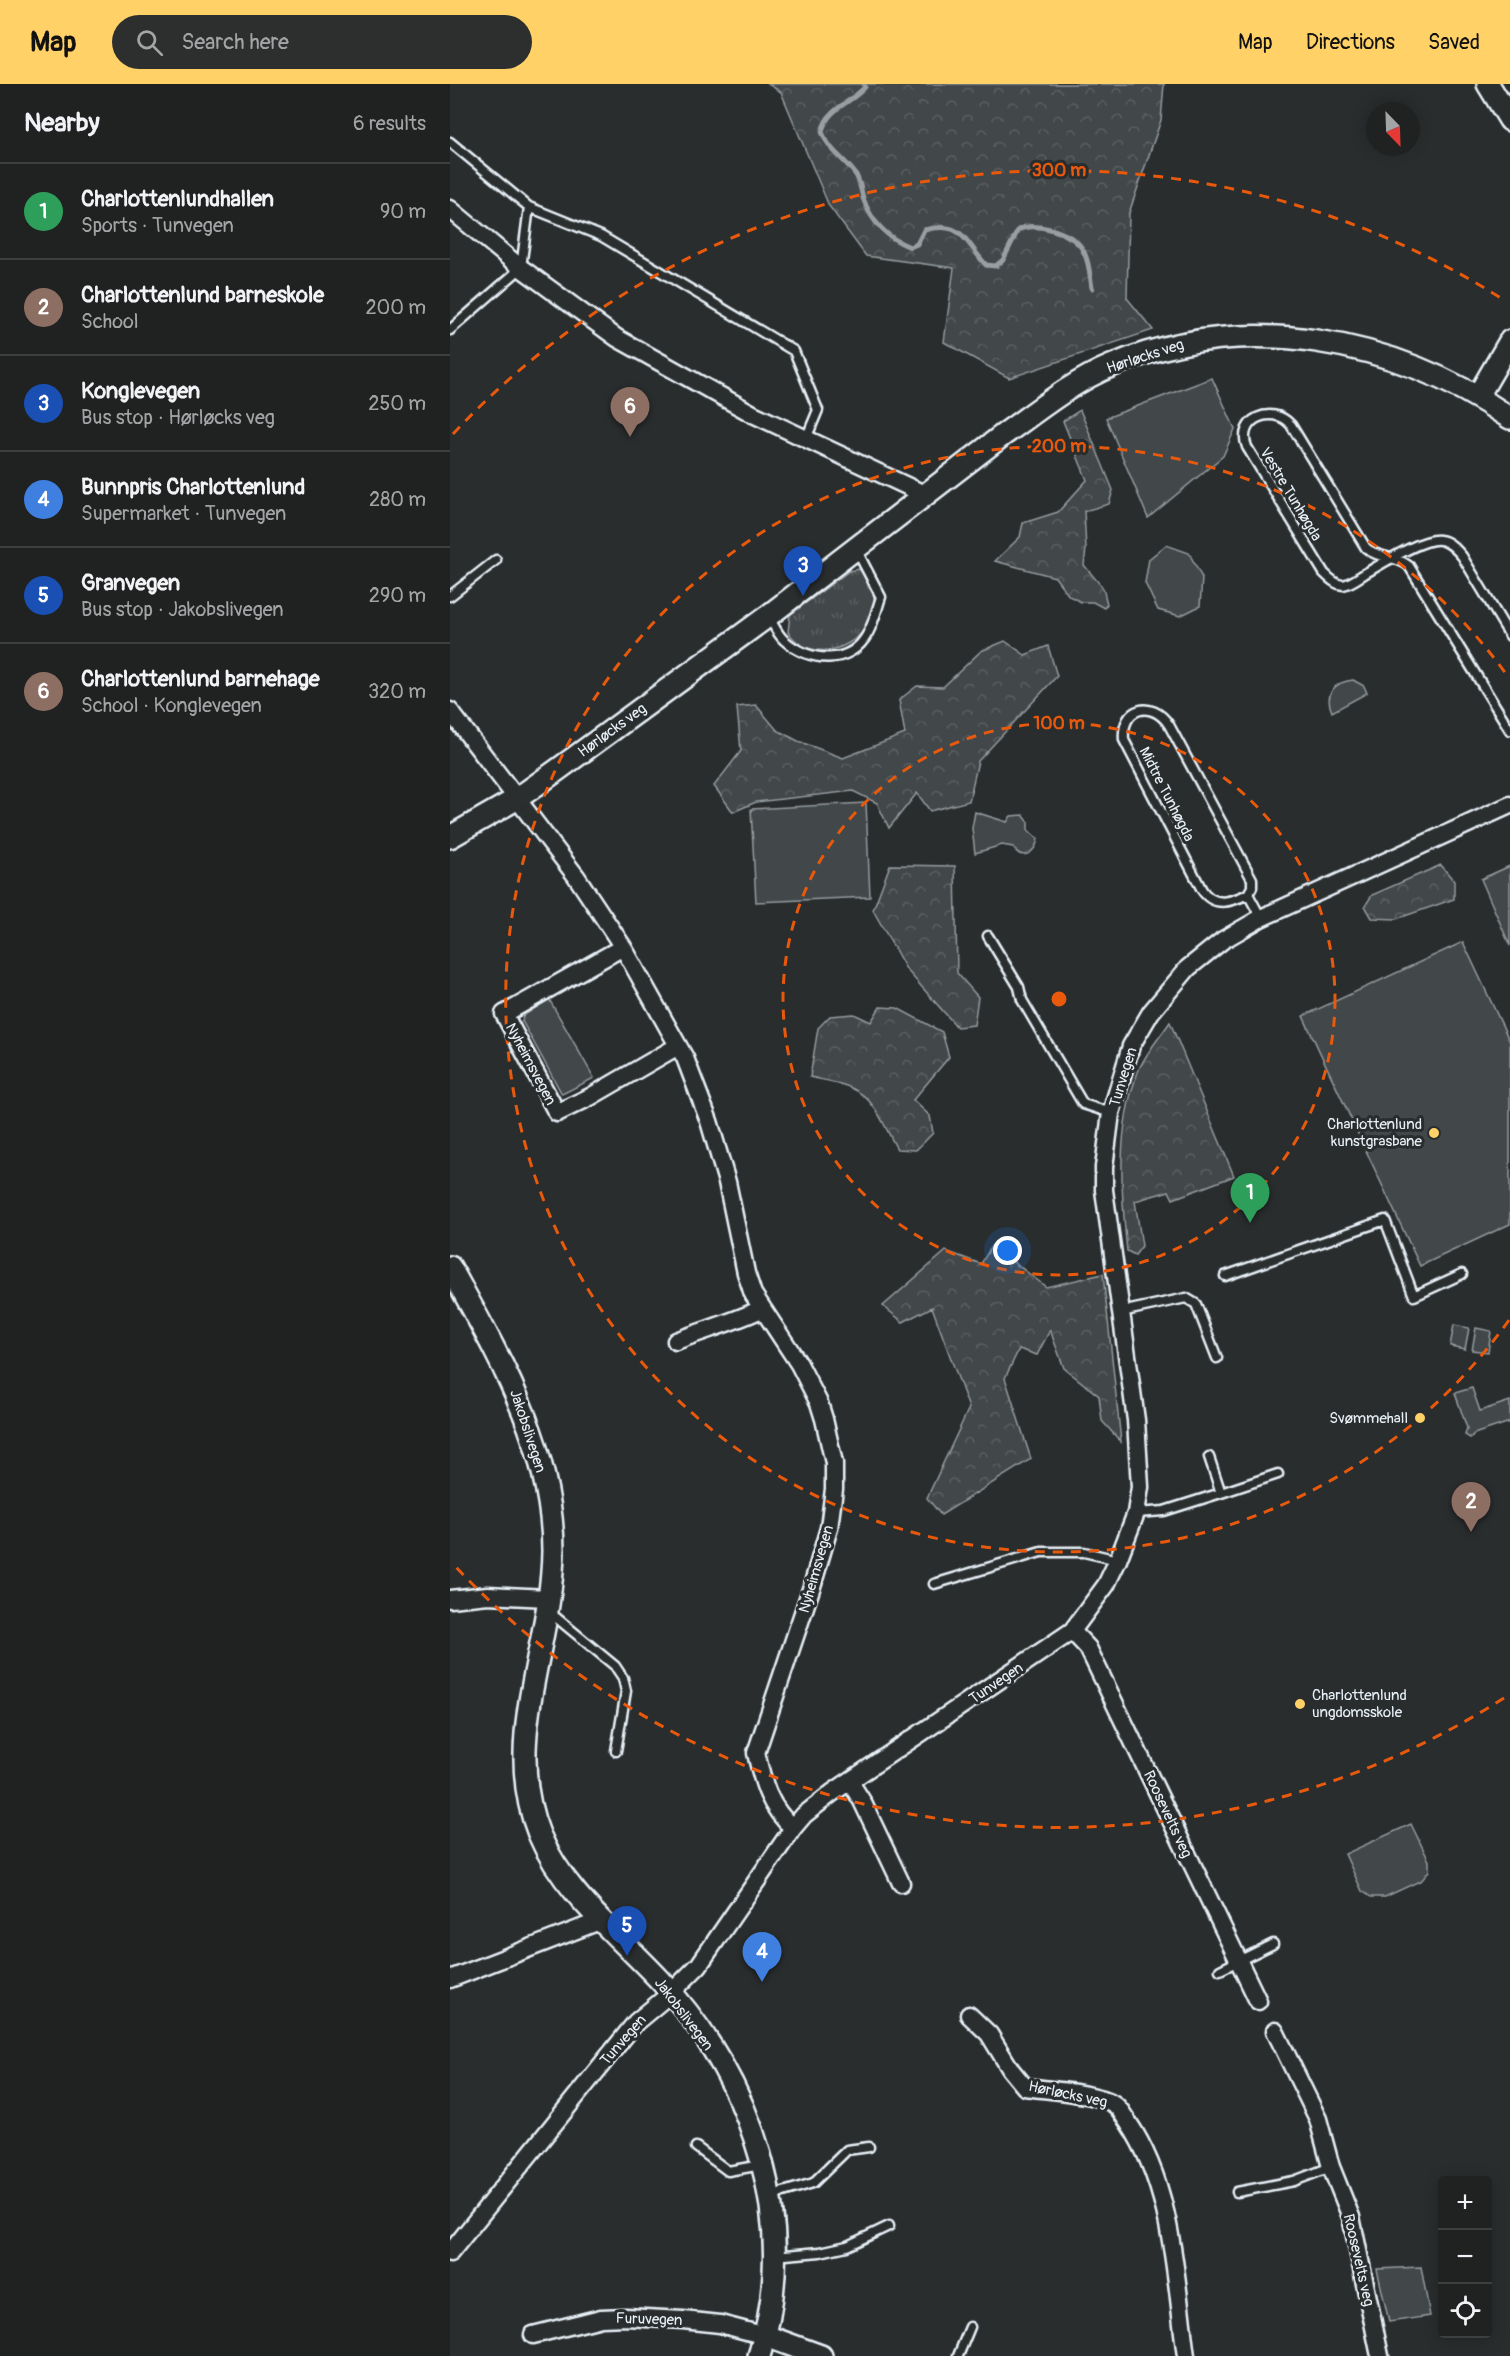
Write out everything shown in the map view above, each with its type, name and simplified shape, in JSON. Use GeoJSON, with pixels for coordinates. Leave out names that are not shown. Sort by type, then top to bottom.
{"type":"FeatureCollection","features":[{"type":"Feature","properties":{"kind":"street"},"geometry":{"type":"LineString","coordinates":[[1488,84],[1510,120]]}},
{"type":"Feature","properties":{"kind":"street"},"geometry":{"type":"LineString","coordinates":[[450,209],[521,268],[617,338],[753,414],[926,495]]}},
{"type":"Feature","properties":{"kind":"street","name":"Hørløcks veg"},"geometry":{"type":"LineString","coordinates":[[450,837],[518,798],[768,616],[1042,407],[1109,366],[1167,346],[1201,339],[1247,336],[1312,339],[1359,349],[1414,365],[1478,396],[1510,418]]}},
{"type":"Feature","properties":{"kind":"street"},"geometry":{"type":"LineString","coordinates":[[1478,396],[1510,341]]}},
{"type":"Feature","properties":{"kind":"street","name":"Nyheimsvegen"},"geometry":{"type":"LineString","coordinates":[[450,711],[576,876],[623,947],[685,1058],[709,1121],[727,1182],[746,1273],[761,1309],[799,1364],[819,1403],[834,1462],[834,1489],[829,1528],[756,1753],[761,1777],[776,1811],[793,1828]]}},
{"type":"Feature","properties":{"kind":"street","name":"Tunvegen"},"geometry":{"type":"LineString","coordinates":[[450,2253],[636,2022],[671,1993],[699,1965],[793,1828],[817,1804],[1072,1631],[1106,1585],[1136,1513],[1140,1487],[1136,1420],[1104,1191],[1104,1167],[1111,1113],[1131,1046],[1151,1012],[1182,975],[1205,954],[1239,930],[1510,805]]}},
{"type":"Feature","properties":{"kind":"street","name":"Nyheimsvegen"},"geometry":{"type":"LineString","coordinates":[[623,947],[504,1014],[557,1113],[590,1097],[678,1046]]}},
{"type":"Feature","properties":{"kind":"street","name":"Jakobslivegen"},"geometry":{"type":"LineString","coordinates":[[450,1267],[507,1372],[533,1438],[550,1515],[553,1552],[548,1604],[526,1728],[525,1767],[528,1798],[533,1818],[549,1854],[567,1880],[671,1993],[693,2021],[729,2078],[744,2108],[764,2164],[770,2196],[774,2256],[763,2346]]}},
{"type":"Feature","properties":{"kind":"street"},"geometry":{"type":"LineString","coordinates":[[676,1341],[724,1322],[743,1318],[761,1309]]}},
{"type":"Feature","properties":{"kind":"street"},"geometry":{"type":"LineString","coordinates":[[450,1599],[488,1596],[548,1604]]}},
{"type":"Feature","properties":{"kind":"street","name":"Roosevelts veg"},"geometry":{"type":"LineString","coordinates":[[1072,1631],[1088,1648],[1258,2001]]}},
{"type":"Feature","properties":{"kind":"street"},"geometry":{"type":"LineString","coordinates":[[850,1782],[862,1801],[901,1883]]}},
{"type":"Feature","properties":{"kind":"street"},"geometry":{"type":"LineString","coordinates":[[450,1979],[602,1920]]}},
{"type":"Feature","properties":{"kind":"street","name":"Hørløcks veg"},"geometry":{"type":"LineString","coordinates":[[969,2015],[988,2034],[1025,2087],[1101,2099],[1116,2105],[1133,2131],[1151,2167],[1167,2217],[1186,2356]]}},
{"type":"Feature","properties":{"kind":"street","name":"Roosevelts veg"},"geometry":{"type":"LineString","coordinates":[[1275,2031],[1318,2119],[1331,2167],[1351,2217],[1380,2356]]}},
{"type":"Feature","properties":{"kind":"street","name":"Furuvegen"},"geometry":{"type":"LineString","coordinates":[[533,2335],[600,2318],[627,2317],[720,2324],[763,2346]]}},
{"type":"Feature","properties":{"kind":"street"},"geometry":{"type":"LineString","coordinates":[[763,2346],[821,2356]]}},
{"type":"Feature","properties":{"kind":"lane"},"geometry":{"type":"LineString","coordinates":[[450,142],[529,207],[601,236],[794,351],[819,411],[806,439]]}},
{"type":"Feature","properties":{"kind":"lane"},"geometry":{"type":"LineString","coordinates":[[450,330],[521,268],[529,207]]}},
{"type":"Feature","properties":{"kind":"lane","name":"Vestre Tunhøgda"},"geometry":{"type":"LineString","coordinates":[[1510,636],[1462,556],[1455,548],[1441,540],[1433,540],[1392,558],[1349,583],[1337,584],[1330,579],[1324,573],[1247,447],[1245,437],[1250,425],[1262,415],[1279,415],[1285,418],[1363,544],[1374,554],[1392,558],[1403,561],[1409,566],[1510,730]]}},
{"type":"Feature","properties":{"kind":"lane"},"geometry":{"type":"LineString","coordinates":[[768,616],[782,639],[817,658],[828,659],[855,651],[868,633],[881,597],[856,549]]}},
{"type":"Feature","properties":{"kind":"lane"},"geometry":{"type":"LineString","coordinates":[[450,596],[496,560]]}},
{"type":"Feature","properties":{"kind":"lane","name":"Midtre Tunhøgda"},"geometry":{"type":"LineString","coordinates":[[1140,710],[1153,710],[1164,717],[1252,879],[1252,887],[1248,894],[1238,899],[1217,902],[1206,896],[1202,890],[1124,740],[1124,724],[1133,713],[1140,710]]}},
{"type":"Feature","properties":{"kind":"lane","name":"Midtre Tunhøgda"},"geometry":{"type":"LineString","coordinates":[[1248,894],[1261,918]]}},
{"type":"Feature","properties":{"kind":"lane"},"geometry":{"type":"LineString","coordinates":[[988,936],[1019,987],[1022,1000],[1083,1104],[1111,1113]]}},
{"type":"Feature","properties":{"kind":"lane"},"geometry":{"type":"LineString","coordinates":[[1226,1276],[1385,1220],[1414,1296],[1462,1274]]}},
{"type":"Feature","properties":{"kind":"lane"},"geometry":{"type":"LineString","coordinates":[[1121,1312],[1185,1298],[1196,1304],[1217,1358]]}},
{"type":"Feature","properties":{"kind":"lane"},"geometry":{"type":"LineString","coordinates":[[1209,1457],[1221,1494]]}},
{"type":"Feature","properties":{"kind":"lane"},"geometry":{"type":"LineString","coordinates":[[1136,1513],[1164,1511],[1278,1474]]}},
{"type":"Feature","properties":{"kind":"lane"},"geometry":{"type":"LineString","coordinates":[[934,1584],[1041,1552],[1084,1551],[1118,1560]]}},
{"type":"Feature","properties":{"kind":"lane"},"geometry":{"type":"LineString","coordinates":[[548,1604],[615,1666],[623,1678],[626,1690],[616,1751]]}},
{"type":"Feature","properties":{"kind":"lane"},"geometry":{"type":"LineString","coordinates":[[1220,1970],[1273,1944]]}},
{"type":"Feature","properties":{"kind":"lane"},"geometry":{"type":"LineString","coordinates":[[696,2147],[728,2171],[764,2164]]}},
{"type":"Feature","properties":{"kind":"lane"},"geometry":{"type":"LineString","coordinates":[[770,2196],[813,2183],[847,2150],[869,2147]]}},
{"type":"Feature","properties":{"kind":"lane"},"geometry":{"type":"LineString","coordinates":[[1237,2192],[1294,2181],[1331,2167]]}},
{"type":"Feature","properties":{"kind":"lane"},"geometry":{"type":"LineString","coordinates":[[774,2256],[820,2252],[847,2246],[889,2226]]}},
{"type":"Feature","properties":{"kind":"lane"},"geometry":{"type":"LineString","coordinates":[[958,2356],[970,2326]]}},
{"type":"Feature","properties":{"kind":"green space"},"geometry":{"type":"Polygon","coordinates":[[[768,84],[1164,84],[1161,120],[1129,213],[1127,298],[1153,330],[1009,378],[944,342],[954,268],[866,256],[829,206],[781,92],[768,84]]]}},
{"type":"Feature","properties":{"kind":"green space"},"geometry":{"type":"Polygon","coordinates":[[[1212,378],[1235,429],[1223,456],[1148,518],[1106,418],[1212,378]]]}},
{"type":"Feature","properties":{"kind":"green space"},"geometry":{"type":"Polygon","coordinates":[[[1080,410],[1113,490],[1109,504],[1084,511],[1086,549],[1084,565],[1103,588],[1107,604],[1104,608],[1093,602],[1081,602],[1069,596],[1055,577],[995,561],[1020,537],[1023,523],[1058,512],[1087,480],[1063,421],[1080,410]]]}},
{"type":"Feature","properties":{"kind":"green space"},"geometry":{"type":"Polygon","coordinates":[[[1166,545],[1189,553],[1202,578],[1200,606],[1180,616],[1158,610],[1145,583],[1149,559],[1166,545]]]}},
{"type":"Feature","properties":{"kind":"green space"},"geometry":{"type":"Polygon","coordinates":[[[859,569],[869,582],[874,601],[871,618],[863,632],[850,642],[834,649],[818,650],[802,645],[788,632],[790,615],[849,571],[859,569]]]}},
{"type":"Feature","properties":{"kind":"green space"},"geometry":{"type":"Polygon","coordinates":[[[1005,641],[1025,655],[1048,646],[1057,676],[978,761],[969,801],[930,811],[917,793],[889,828],[877,803],[853,791],[756,802],[733,812],[714,786],[741,751],[737,707],[756,705],[777,730],[798,741],[843,758],[905,734],[899,700],[917,686],[943,687],[981,651],[1005,641]]]}},
{"type":"Feature","properties":{"kind":"green space"},"geometry":{"type":"Polygon","coordinates":[[[1353,680],[1364,686],[1367,693],[1332,712],[1329,700],[1332,690],[1341,683],[1353,680]]]}},
{"type":"Feature","properties":{"kind":"green space"},"geometry":{"type":"Polygon","coordinates":[[[866,803],[870,897],[756,902],[751,809],[866,803]]]}},
{"type":"Feature","properties":{"kind":"green space"},"geometry":{"type":"Polygon","coordinates":[[[975,812],[1007,822],[1011,816],[1023,815],[1028,821],[1028,830],[1038,839],[1034,848],[1024,855],[1013,847],[1002,845],[975,853],[972,828],[975,812]]]}},
{"type":"Feature","properties":{"kind":"green space"},"geometry":{"type":"Polygon","coordinates":[[[890,865],[955,866],[957,973],[978,997],[974,1025],[957,1027],[906,969],[873,910],[890,865]]]}},
{"type":"Feature","properties":{"kind":"green space"},"geometry":{"type":"Polygon","coordinates":[[[1441,865],[1454,881],[1454,899],[1396,919],[1372,918],[1365,906],[1372,895],[1441,865]]]}},
{"type":"Feature","properties":{"kind":"green space"},"geometry":{"type":"Polygon","coordinates":[[[1510,866],[1510,946],[1481,879],[1510,866]]]}},
{"type":"Feature","properties":{"kind":"green space","name":"Charlottenlund kunstgrasbane"},"geometry":{"type":"Polygon","coordinates":[[[1463,942],[1510,1042],[1510,1224],[1420,1266],[1303,1016],[1463,942]]]}},
{"type":"Feature","properties":{"kind":"green space"},"geometry":{"type":"Polygon","coordinates":[[[549,999],[594,1078],[562,1094],[522,1021],[523,1016],[549,999]]]}},
{"type":"Feature","properties":{"kind":"green space"},"geometry":{"type":"Polygon","coordinates":[[[880,1007],[897,1008],[942,1032],[949,1057],[913,1100],[930,1116],[933,1133],[916,1150],[897,1149],[877,1111],[860,1093],[842,1085],[810,1077],[818,1028],[830,1016],[854,1014],[871,1022],[880,1007]]]}},
{"type":"Feature","properties":{"kind":"green space"},"geometry":{"type":"Polygon","coordinates":[[[1170,1022],[1234,1176],[1173,1199],[1169,1191],[1135,1201],[1142,1246],[1135,1255],[1127,1251],[1123,1206],[1122,1161],[1126,1116],[1141,1066],[1170,1022]]]}},
{"type":"Feature","properties":{"kind":"green space"},"geometry":{"type":"Polygon","coordinates":[[[992,1245],[1046,1287],[1103,1274],[1121,1442],[1102,1421],[1099,1396],[1064,1368],[1050,1330],[1037,1355],[1019,1349],[1005,1378],[1031,1459],[941,1515],[927,1498],[969,1408],[932,1307],[903,1322],[883,1306],[946,1251],[981,1264],[992,1245]]]}},
{"type":"Feature","properties":{"kind":"green space"},"geometry":{"type":"Polygon","coordinates":[[[1454,1325],[1469,1328],[1465,1349],[1450,1346],[1454,1325]]]}},
{"type":"Feature","properties":{"kind":"green space"},"geometry":{"type":"Polygon","coordinates":[[[1476,1328],[1491,1331],[1488,1352],[1472,1350],[1476,1328]]]}},
{"type":"Feature","properties":{"kind":"green space"},"geometry":{"type":"Polygon","coordinates":[[[1472,1388],[1480,1411],[1510,1401],[1510,1422],[1474,1434],[1470,1438],[1465,1435],[1467,1428],[1455,1393],[1472,1388]]]}},
{"type":"Feature","properties":{"kind":"green space"},"geometry":{"type":"Polygon","coordinates":[[[1411,1824],[1429,1861],[1429,1871],[1422,1880],[1385,1897],[1371,1897],[1362,1891],[1345,1854],[1411,1824]]]}},
{"type":"Feature","properties":{"kind":"green space"},"geometry":{"type":"Polygon","coordinates":[[[1421,2267],[1430,2316],[1389,2322],[1377,2269],[1421,2267]]]}},
{"type":"Feature","properties":{"kind":"waterway"},"geometry":{"type":"LineString","coordinates":[[864,84],[865,87],[859,93],[829,117],[822,132],[833,150],[856,175],[870,214],[887,234],[910,247],[917,244],[924,230],[937,228],[955,230],[986,265],[996,266],[1003,260],[1018,230],[1033,226],[1050,229],[1071,238],[1083,250],[1092,288]]}},
{"type":"Feature","properties":{"kind":"place","name":"Charlottenlund barnehage"},"geometry":{"type":"Point","coordinates":[630,437]}},
{"type":"Feature","properties":{"kind":"place","name":"Konglevegen"},"geometry":{"type":"Point","coordinates":[803,596]}},
{"type":"Feature","properties":{"kind":"place","name":"Charlottenlund kunstgrasbane"},"geometry":{"type":"Point","coordinates":[1434,1133]}},
{"type":"Feature","properties":{"kind":"place","name":"Charlottenlundhallen"},"geometry":{"type":"Point","coordinates":[1250,1223]}},
{"type":"Feature","properties":{"kind":"place","name":"Svømmehall"},"geometry":{"type":"Point","coordinates":[1420,1418]}},
{"type":"Feature","properties":{"kind":"place","name":"Charlottenlund barneskole"},"geometry":{"type":"Point","coordinates":[1471,1532]}},
{"type":"Feature","properties":{"kind":"place","name":"Charlottenlund ungdomsskole"},"geometry":{"type":"Point","coordinates":[1300,1704]}},
{"type":"Feature","properties":{"kind":"place","name":"Granvegen"},"geometry":{"type":"Point","coordinates":[627,1956]}},
{"type":"Feature","properties":{"kind":"place","name":"Bunnpris Charlottenlund"},"geometry":{"type":"Point","coordinates":[762,1982]}}]}
